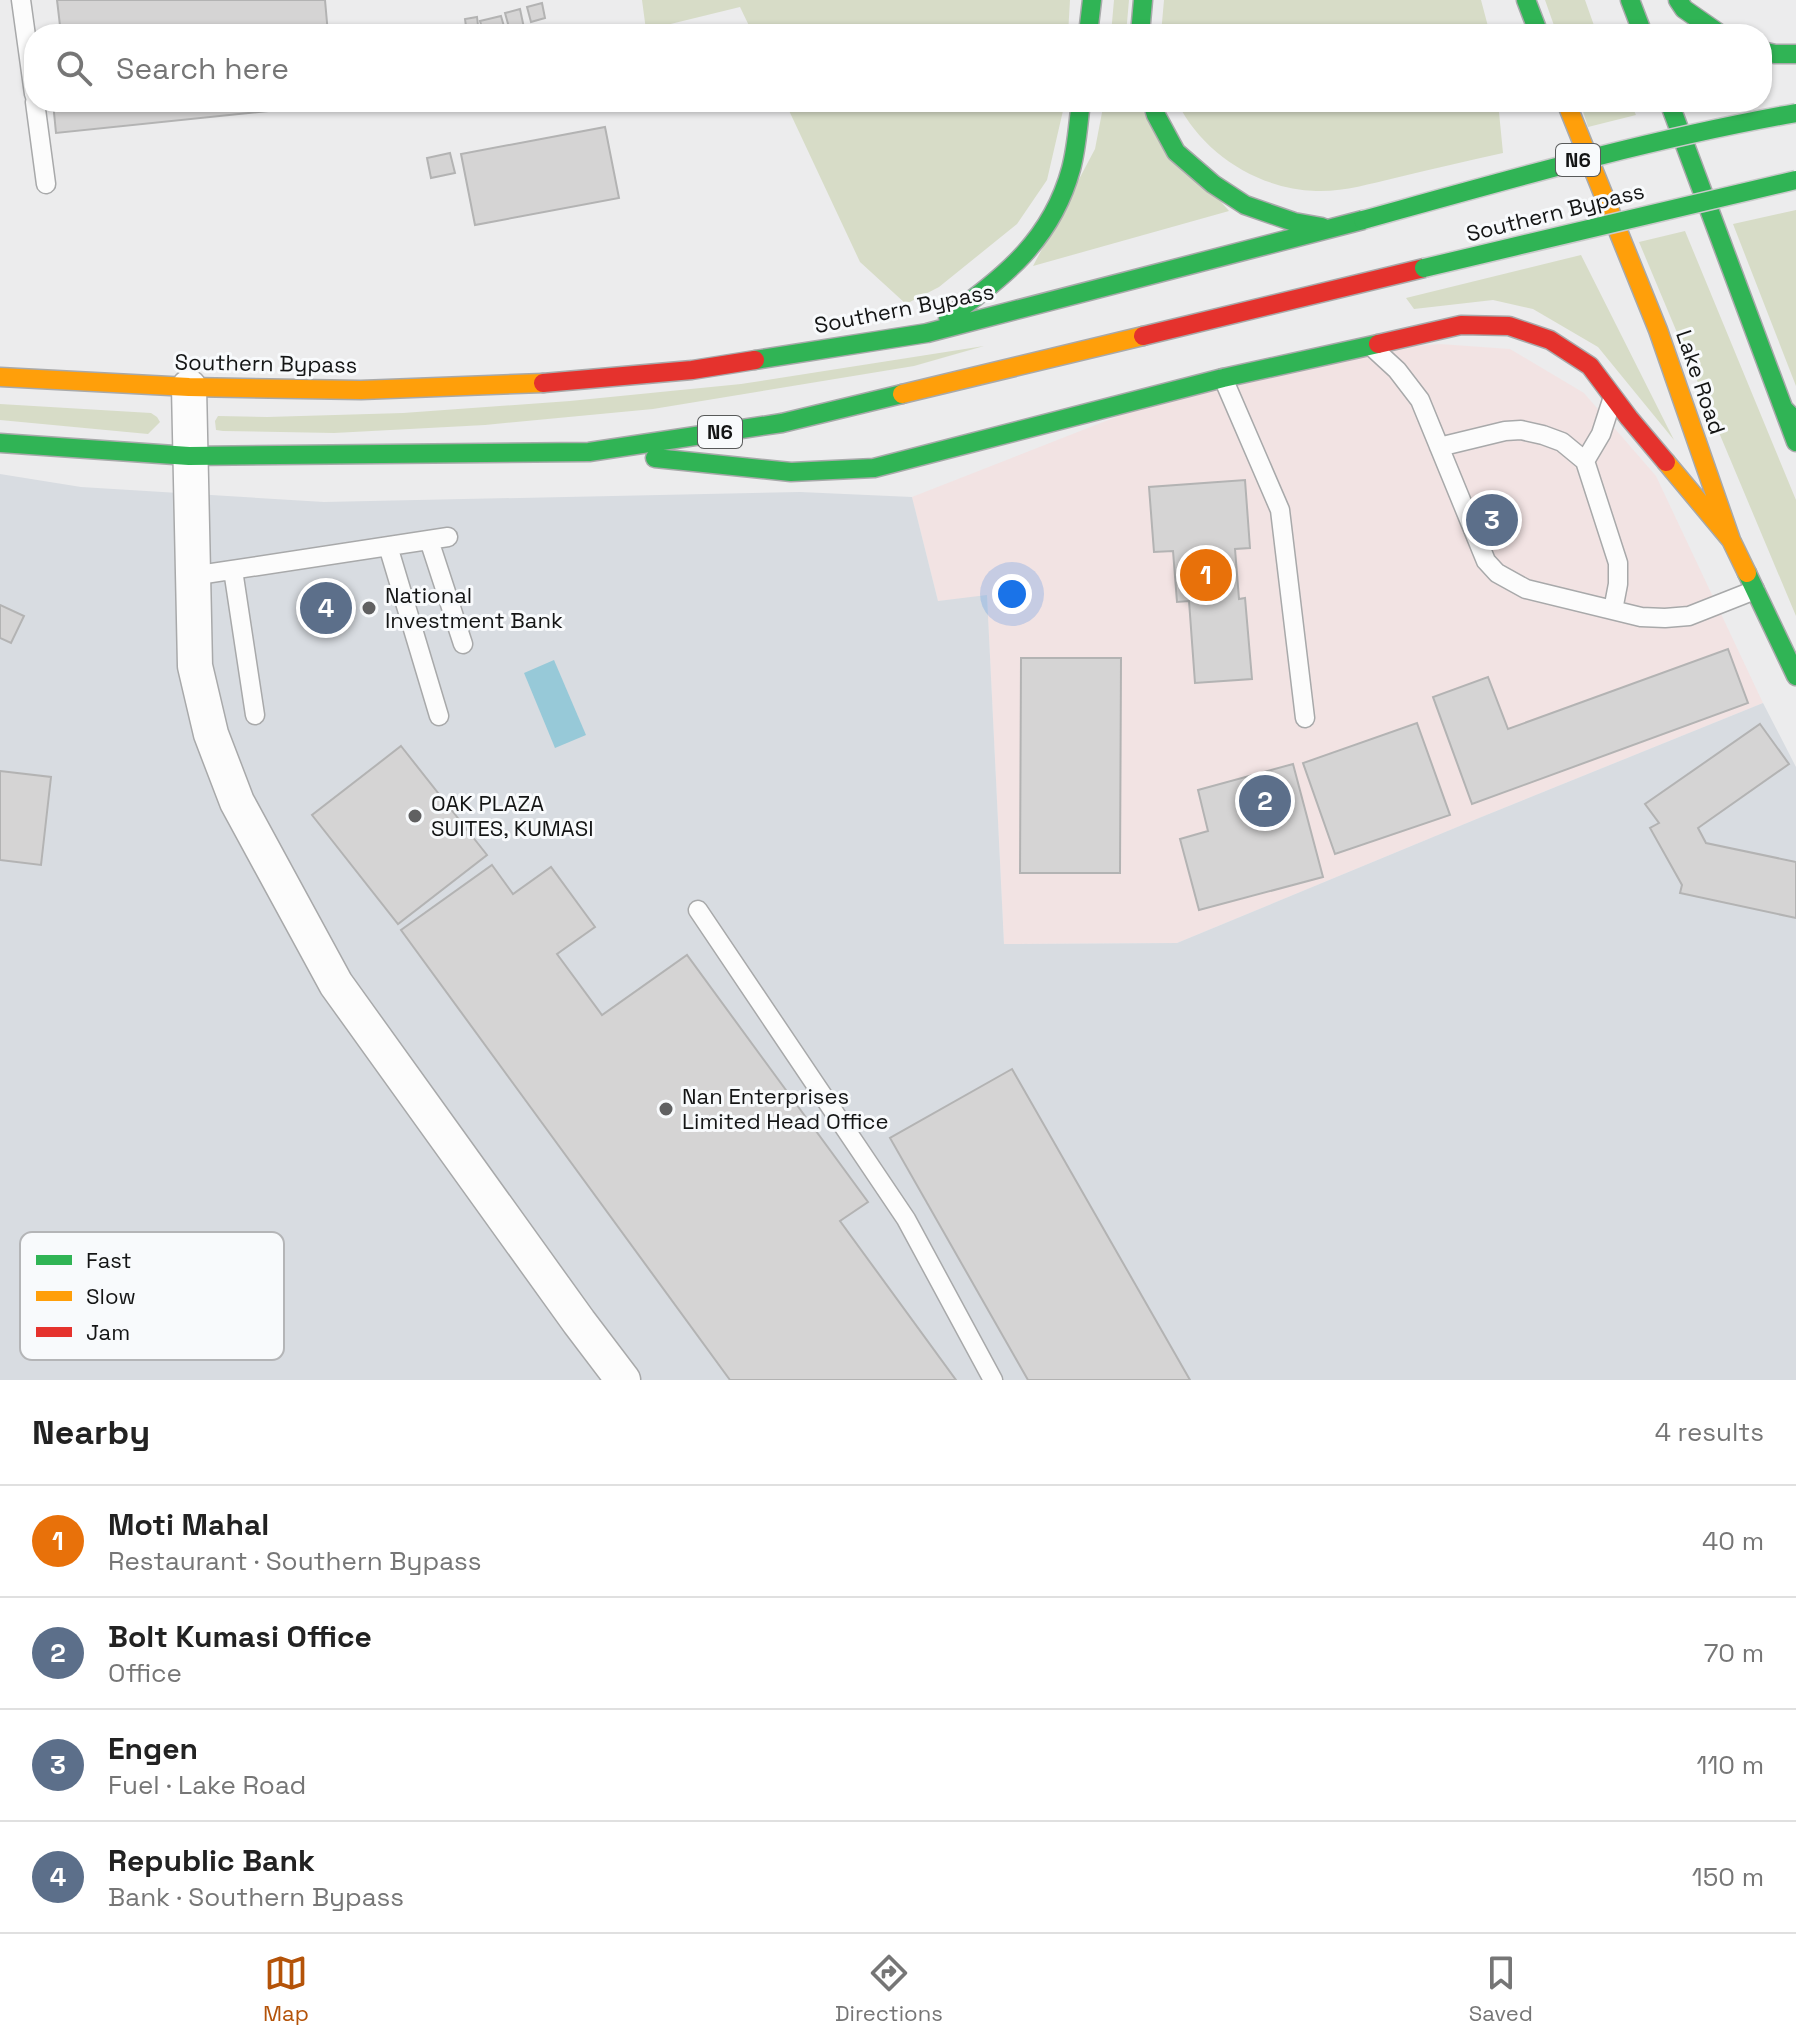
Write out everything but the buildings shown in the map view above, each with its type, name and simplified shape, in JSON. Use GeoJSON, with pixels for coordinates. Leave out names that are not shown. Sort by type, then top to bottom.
{"type":"FeatureCollection","features":[{"type":"Feature","properties":{"kind":"main road"},"geometry":{"type":"LineString","coordinates":[[1089,24],[1092,0]]}},
{"type":"Feature","properties":{"kind":"main road"},"geometry":{"type":"LineString","coordinates":[[1141,24],[1143,0]]}},
{"type":"Feature","properties":{"kind":"main road"},"geometry":{"type":"LineString","coordinates":[[1526,0],[1535,24]]}},
{"type":"Feature","properties":{"kind":"main road"},"geometry":{"type":"LineString","coordinates":[[1630,0],[1639,24]]}},
{"type":"Feature","properties":{"kind":"main road"},"geometry":{"type":"LineString","coordinates":[[1678,0],[1684,9],[1706,24]]}},
{"type":"Feature","properties":{"kind":"main road"},"geometry":{"type":"LineString","coordinates":[[1772,53],[1796,54]]}},
{"type":"Feature","properties":{"kind":"main road"},"geometry":{"type":"LineString","coordinates":[[927,333],[998,281],[1021,259],[1044,228],[1074,160],[1080,112]]}},
{"type":"Feature","properties":{"kind":"main road"},"geometry":{"type":"LineString","coordinates":[[1155,112],[1176,152],[1213,184],[1245,205],[1294,222],[1329,228]]}},
{"type":"Feature","properties":{"kind":"main road","name":"Lake Road"},"geometry":{"type":"LineString","coordinates":[[1570,112],[1658,330],[1731,540],[1796,676]]}},
{"type":"Feature","properties":{"kind":"main road"},"geometry":{"type":"LineString","coordinates":[[1673,112],[1790,416],[1796,442]]}},
{"type":"Feature","properties":{"kind":"main road","name":"Southern Bypass"},"geometry":{"type":"LineString","coordinates":[[0,377],[189,387],[361,390],[528,384],[692,370],[927,333],[1363,220],[1606,153],[1796,113]]}},
{"type":"Feature","properties":{"kind":"main road","name":"Southern Bypass"},"geometry":{"type":"LineString","coordinates":[[0,443],[189,456],[589,452],[782,423],[1796,180]]}},
{"type":"Feature","properties":{"kind":"main road"},"geometry":{"type":"LineString","coordinates":[[589,452],[791,472],[874,468],[1223,378],[1370,345],[1461,325],[1509,326],[1550,340],[1590,366],[1731,540]]}},
{"type":"Feature","properties":{"kind":"street"},"geometry":{"type":"LineString","coordinates":[[189,387],[195,666],[211,734],[237,802],[336,984],[623,1380]]}},
{"type":"Feature","properties":{"kind":"lane"},"geometry":{"type":"LineString","coordinates":[[21,0],[24,24]]}},
{"type":"Feature","properties":{"kind":"lane"},"geometry":{"type":"LineString","coordinates":[[36,112],[46,184]]}},
{"type":"Feature","properties":{"kind":"lane"},"geometry":{"type":"LineString","coordinates":[[1370,345],[1420,400],[1486,561],[1497,573],[1526,589],[1641,617],[1689,616],[1755,590]]}},
{"type":"Feature","properties":{"kind":"lane"},"geometry":{"type":"LineString","coordinates":[[1223,378],[1280,510],[1305,718]]}},
{"type":"Feature","properties":{"kind":"lane"},"geometry":{"type":"LineString","coordinates":[[1585,461],[1601,434],[1613,397]]}},
{"type":"Feature","properties":{"kind":"lane"},"geometry":{"type":"LineString","coordinates":[[1439,447],[1521,430],[1562,442],[1585,461],[1618,563],[1613,610]]}},
{"type":"Feature","properties":{"kind":"lane"},"geometry":{"type":"LineString","coordinates":[[192,576],[448,537]]}},
{"type":"Feature","properties":{"kind":"lane"},"geometry":{"type":"LineString","coordinates":[[429,540],[463,644]]}},
{"type":"Feature","properties":{"kind":"lane"},"geometry":{"type":"LineString","coordinates":[[388,546],[439,716]]}},
{"type":"Feature","properties":{"kind":"lane"},"geometry":{"type":"LineString","coordinates":[[233,570],[255,715]]}},
{"type":"Feature","properties":{"kind":"lane"},"geometry":{"type":"LineString","coordinates":[[698,910],[906,1219],[993,1380]]}},
{"type":"Feature","properties":{"kind":"shaded area"},"geometry":{"type":"Polygon","coordinates":[[[1440,344],[1510,349],[1584,393],[1656,476],[1763,703],[1177,943],[1004,944],[987,596],[938,601],[912,497],[1266,358],[1440,344]]]}},
{"type":"Feature","properties":{"kind":"shaded area"},"geometry":{"type":"Polygon","coordinates":[[[0,474],[81,487],[324,502],[800,492],[912,497],[938,601],[987,595],[1004,944],[1177,943],[1763,703],[1796,767],[1796,1380],[0,1380],[0,474]]]}},
{"type":"Feature","properties":{"kind":"green space"},"geometry":{"type":"Polygon","coordinates":[[[642,0],[1070,0],[1069,24],[748,24],[740,7],[671,24],[645,24],[642,0]]]}},
{"type":"Feature","properties":{"kind":"green space"},"geometry":{"type":"Polygon","coordinates":[[[1114,0],[1129,0],[1127,24],[1112,24],[1114,0]]]}},
{"type":"Feature","properties":{"kind":"green space"},"geometry":{"type":"Polygon","coordinates":[[[1164,0],[1481,0],[1487,24],[1162,24],[1164,0]]]}},
{"type":"Feature","properties":{"kind":"green space"},"geometry":{"type":"Polygon","coordinates":[[[1545,0],[1585,0],[1593,24],[1553,24],[1545,0]]]}},
{"type":"Feature","properties":{"kind":"green space"},"geometry":{"type":"Polygon","coordinates":[[[790,112],[1063,112],[1047,180],[1017,224],[939,287],[906,304],[860,262],[790,112]]]}},
{"type":"Feature","properties":{"kind":"green space"},"geometry":{"type":"Polygon","coordinates":[[[1102,112],[1144,112],[1229,211],[1033,266],[1095,149],[1102,112]]]}},
{"type":"Feature","properties":{"kind":"green space"},"geometry":{"type":"Polygon","coordinates":[[[1183,112],[1499,112],[1503,153],[1346,189],[1294,189],[1253,176],[1234,165],[1202,138],[1183,112]]]}},
{"type":"Feature","properties":{"kind":"green space"},"geometry":{"type":"Polygon","coordinates":[[[1583,112],[1635,112],[1636,115],[1588,127],[1583,112]]]}},
{"type":"Feature","properties":{"kind":"green space"},"geometry":{"type":"Polygon","coordinates":[[[1796,210],[1796,386],[1733,224],[1796,210]]]}},
{"type":"Feature","properties":{"kind":"green space"},"geometry":{"type":"Polygon","coordinates":[[[1685,231],[1796,500],[1796,616],[1639,242],[1685,231]]]}},
{"type":"Feature","properties":{"kind":"green space"},"geometry":{"type":"Polygon","coordinates":[[[1581,255],[1674,440],[1598,347],[1533,309],[1493,300],[1414,309],[1406,298],[1581,255]]]}},
{"type":"Feature","properties":{"kind":"green space"},"geometry":{"type":"Polygon","coordinates":[[[984,346],[914,366],[653,409],[485,425],[334,433],[223,431],[216,430],[215,421],[218,416],[403,413],[570,401],[741,384],[984,346]]]}},
{"type":"Feature","properties":{"kind":"green space"},"geometry":{"type":"Polygon","coordinates":[[[0,404],[151,413],[160,422],[148,434],[0,420],[0,404]]]}},
{"type":"Feature","properties":{"kind":"water"},"geometry":{"type":"Polygon","coordinates":[[[554,660],[586,735],[555,748],[524,673],[554,660]]]}},
{"type":"Feature","properties":{"kind":"traffic: fast"},"geometry":{"type":"LineString","coordinates":[[1089,24],[1092,0]]}},
{"type":"Feature","properties":{"kind":"traffic: fast"},"geometry":{"type":"LineString","coordinates":[[1141,24],[1143,0]]}},
{"type":"Feature","properties":{"kind":"traffic: fast"},"geometry":{"type":"LineString","coordinates":[[1526,0],[1535,24]]}},
{"type":"Feature","properties":{"kind":"traffic: fast"},"geometry":{"type":"LineString","coordinates":[[1630,0],[1639,24]]}},
{"type":"Feature","properties":{"kind":"traffic: fast"},"geometry":{"type":"LineString","coordinates":[[1678,0],[1684,9],[1706,24]]}},
{"type":"Feature","properties":{"kind":"traffic: fast"},"geometry":{"type":"LineString","coordinates":[[1772,53],[1796,54]]}},
{"type":"Feature","properties":{"kind":"traffic: fast"},"geometry":{"type":"LineString","coordinates":[[948,317],[1007,271],[1052,216],[1071,169],[1080,112]]}},
{"type":"Feature","properties":{"kind":"traffic: fast"},"geometry":{"type":"LineString","coordinates":[[1155,112],[1176,152],[1213,184],[1245,205],[1294,222],[1322,227]]}},
{"type":"Feature","properties":{"kind":"traffic: fast"},"geometry":{"type":"LineString","coordinates":[[1673,112],[1796,442]]}},
{"type":"Feature","properties":{"kind":"traffic: fast"},"geometry":{"type":"LineString","coordinates":[[1363,220],[1632,148],[1796,113]]}},
{"type":"Feature","properties":{"kind":"traffic: fast"},"geometry":{"type":"LineString","coordinates":[[1424,268],[1796,180]]}},
{"type":"Feature","properties":{"kind":"traffic: fast"},"geometry":{"type":"LineString","coordinates":[[755,360],[927,333],[1363,220]]}},
{"type":"Feature","properties":{"kind":"traffic: fast"},"geometry":{"type":"LineString","coordinates":[[655,458],[791,472],[874,468],[1223,378],[1378,344]]}},
{"type":"Feature","properties":{"kind":"traffic: fast"},"geometry":{"type":"LineString","coordinates":[[0,443],[189,456],[589,452],[782,423],[902,394]]}},
{"type":"Feature","properties":{"kind":"traffic: fast"},"geometry":{"type":"LineString","coordinates":[[1785,410],[1796,421]]}},
{"type":"Feature","properties":{"kind":"traffic: fast"},"geometry":{"type":"LineString","coordinates":[[1747,573],[1796,676]]}},
{"type":"Feature","properties":{"kind":"traffic: slow"},"geometry":{"type":"LineString","coordinates":[[1570,112],[1658,330],[1731,540],[1747,573]]}},
{"type":"Feature","properties":{"kind":"traffic: slow"},"geometry":{"type":"LineString","coordinates":[[902,394],[1143,336]]}},
{"type":"Feature","properties":{"kind":"traffic: slow"},"geometry":{"type":"LineString","coordinates":[[0,377],[189,387],[361,390],[543,383]]}},
{"type":"Feature","properties":{"kind":"traffic: slow"},"geometry":{"type":"LineString","coordinates":[[1666,462],[1731,540]]}},
{"type":"Feature","properties":{"kind":"traffic: jam"},"geometry":{"type":"LineString","coordinates":[[1143,336],[1424,268]]}},
{"type":"Feature","properties":{"kind":"traffic: jam"},"geometry":{"type":"LineString","coordinates":[[1378,344],[1461,325],[1509,326],[1550,340],[1590,366],[1666,462]]}},
{"type":"Feature","properties":{"kind":"traffic: jam"},"geometry":{"type":"LineString","coordinates":[[543,383],[692,370],[755,360]]}},
{"type":"Feature","properties":{"kind":"place","name":"Engen"},"geometry":{"type":"Point","coordinates":[1492,520]}},
{"type":"Feature","properties":{"kind":"place","name":"Moti Mahal"},"geometry":{"type":"Point","coordinates":[1206,575]}},
{"type":"Feature","properties":{"kind":"place","name":"Republic Bank"},"geometry":{"type":"Point","coordinates":[326,608]}},
{"type":"Feature","properties":{"kind":"place","name":"National Investment Bank"},"geometry":{"type":"Point","coordinates":[369,608]}},
{"type":"Feature","properties":{"kind":"place","name":"Bolt Kumasi Office"},"geometry":{"type":"Point","coordinates":[1265,801]}},
{"type":"Feature","properties":{"kind":"place","name":"OAK PLAZA SUITES, KUMASI"},"geometry":{"type":"Point","coordinates":[415,816]}},
{"type":"Feature","properties":{"kind":"place","name":"Nan Enterprises Limited Head Office"},"geometry":{"type":"Point","coordinates":[666,1109]}}]}
